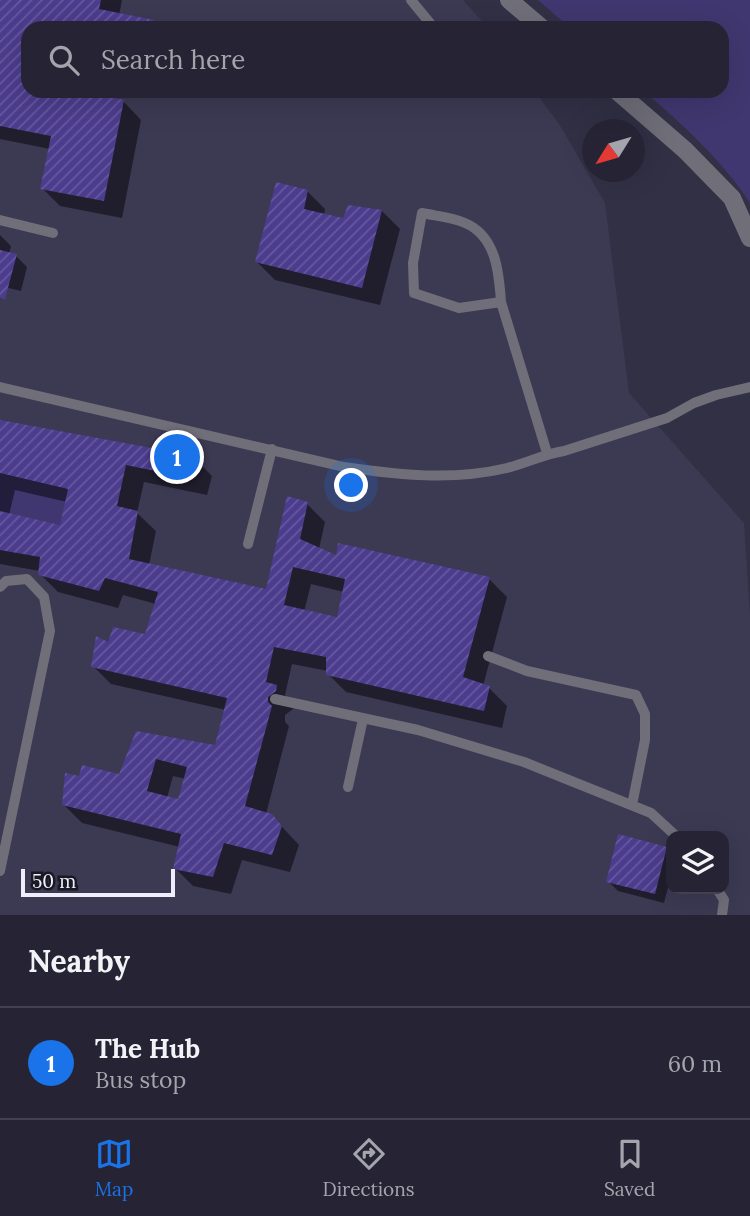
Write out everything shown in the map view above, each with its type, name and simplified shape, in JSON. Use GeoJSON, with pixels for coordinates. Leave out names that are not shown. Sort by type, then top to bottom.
{"type":"FeatureCollection","features":[{"type":"Feature","properties":{"kind":"street"},"geometry":{"type":"LineString","coordinates":[[509,0],[534,21]]}},
{"type":"Feature","properties":{"kind":"street"},"geometry":{"type":"LineString","coordinates":[[625,98],[685,150],[732,198],[750,238]]}},
{"type":"Feature","properties":{"kind":"lane"},"geometry":{"type":"LineString","coordinates":[[411,0],[428,21]]}},
{"type":"Feature","properties":{"kind":"lane"},"geometry":{"type":"LineString","coordinates":[[501,302],[459,308],[414,293],[413,262],[422,213],[463,222],[481,232],[498,266],[501,302],[547,453]]}},
{"type":"Feature","properties":{"kind":"lane"},"geometry":{"type":"LineString","coordinates":[[0,220],[52,233]]}},
{"type":"Feature","properties":{"kind":"lane"},"geometry":{"type":"LineString","coordinates":[[0,387],[344,467],[436,477],[508,467],[547,453],[564,451],[657,422],[694,403],[750,387]]}},
{"type":"Feature","properties":{"kind":"lane"},"geometry":{"type":"LineString","coordinates":[[248,544],[272,449]]}},
{"type":"Feature","properties":{"kind":"lane"},"geometry":{"type":"LineString","coordinates":[[0,587],[6,581],[27,579],[44,597],[50,631],[0,871]]}},
{"type":"Feature","properties":{"kind":"lane"},"geometry":{"type":"LineString","coordinates":[[488,656],[527,671],[636,695],[645,714],[645,740],[632,805]]}},
{"type":"Feature","properties":{"kind":"lane"},"geometry":{"type":"LineString","coordinates":[[275,699],[418,730],[524,762],[651,813],[671,831]]}},
{"type":"Feature","properties":{"kind":"lane"},"geometry":{"type":"LineString","coordinates":[[348,787],[363,719]]}},
{"type":"Feature","properties":{"kind":"lane"},"geometry":{"type":"LineString","coordinates":[[720,894],[724,900],[722,915]]}},
{"type":"Feature","properties":{"kind":"shaded area"},"geometry":{"type":"Polygon","coordinates":[[[0,0],[463,0],[482,21],[21,21],[21,98],[540,98],[582,163],[582,182],[593,182],[605,203],[629,393],[744,523],[750,616],[750,915],[0,915],[0,0]]]}},
{"type":"Feature","properties":{"kind":"shaded area"},"geometry":{"type":"Polygon","coordinates":[[[538,0],[750,0],[750,203],[714,158],[652,98],[729,98],[729,21],[562,21],[538,0]]]}},
{"type":"Feature","properties":{"kind":"shaded area"},"geometry":{"type":"Polygon","coordinates":[[[0,473],[68,489],[60,525],[0,511],[0,473]]]}},
{"type":"Feature","properties":{"kind":"building"},"geometry":{"type":"Polygon","coordinates":[[[0,0],[101,0],[99,9],[154,20],[21,21],[21,98],[124,100],[104,201],[40,189],[51,136],[0,126],[0,0]]]}},
{"type":"Feature","properties":{"kind":"building"},"geometry":{"type":"Polygon","coordinates":[[[276,182],[308,190],[304,209],[343,218],[348,205],[382,210],[362,288],[255,262],[276,182]]]}},
{"type":"Feature","properties":{"kind":"building"},"geometry":{"type":"Polygon","coordinates":[[[0,250],[17,254],[5,299],[0,298],[0,250]]]}},
{"type":"Feature","properties":{"kind":"building"},"geometry":{"type":"Polygon","coordinates":[[[0,420],[195,456],[189,478],[126,465],[117,506],[138,511],[129,559],[266,589],[287,496],[308,502],[300,539],[336,555],[338,543],[490,577],[463,677],[490,686],[484,711],[326,675],[326,657],[274,647],[266,682],[277,685],[276,691],[268,697],[272,706],[245,806],[272,814],[282,826],[272,855],[224,843],[213,877],[173,869],[181,834],[62,805],[65,773],[79,776],[82,765],[119,774],[136,731],[215,745],[227,698],[91,667],[96,636],[108,642],[113,627],[145,634],[158,592],[105,578],[99,591],[38,575],[40,557],[0,550],[0,511],[60,525],[68,489],[0,473],[0,420]],[[293,567],[284,605],[337,617],[345,579],[293,567]],[[156,759],[147,791],[178,799],[187,767],[156,759]]]}},
{"type":"Feature","properties":{"kind":"building"},"geometry":{"type":"Polygon","coordinates":[[[618,834],[666,847],[655,894],[606,882],[618,834]]]}},
{"type":"Feature","properties":{"kind":"place","name":"The Hub"},"geometry":{"type":"Point","coordinates":[177,457]}}]}
